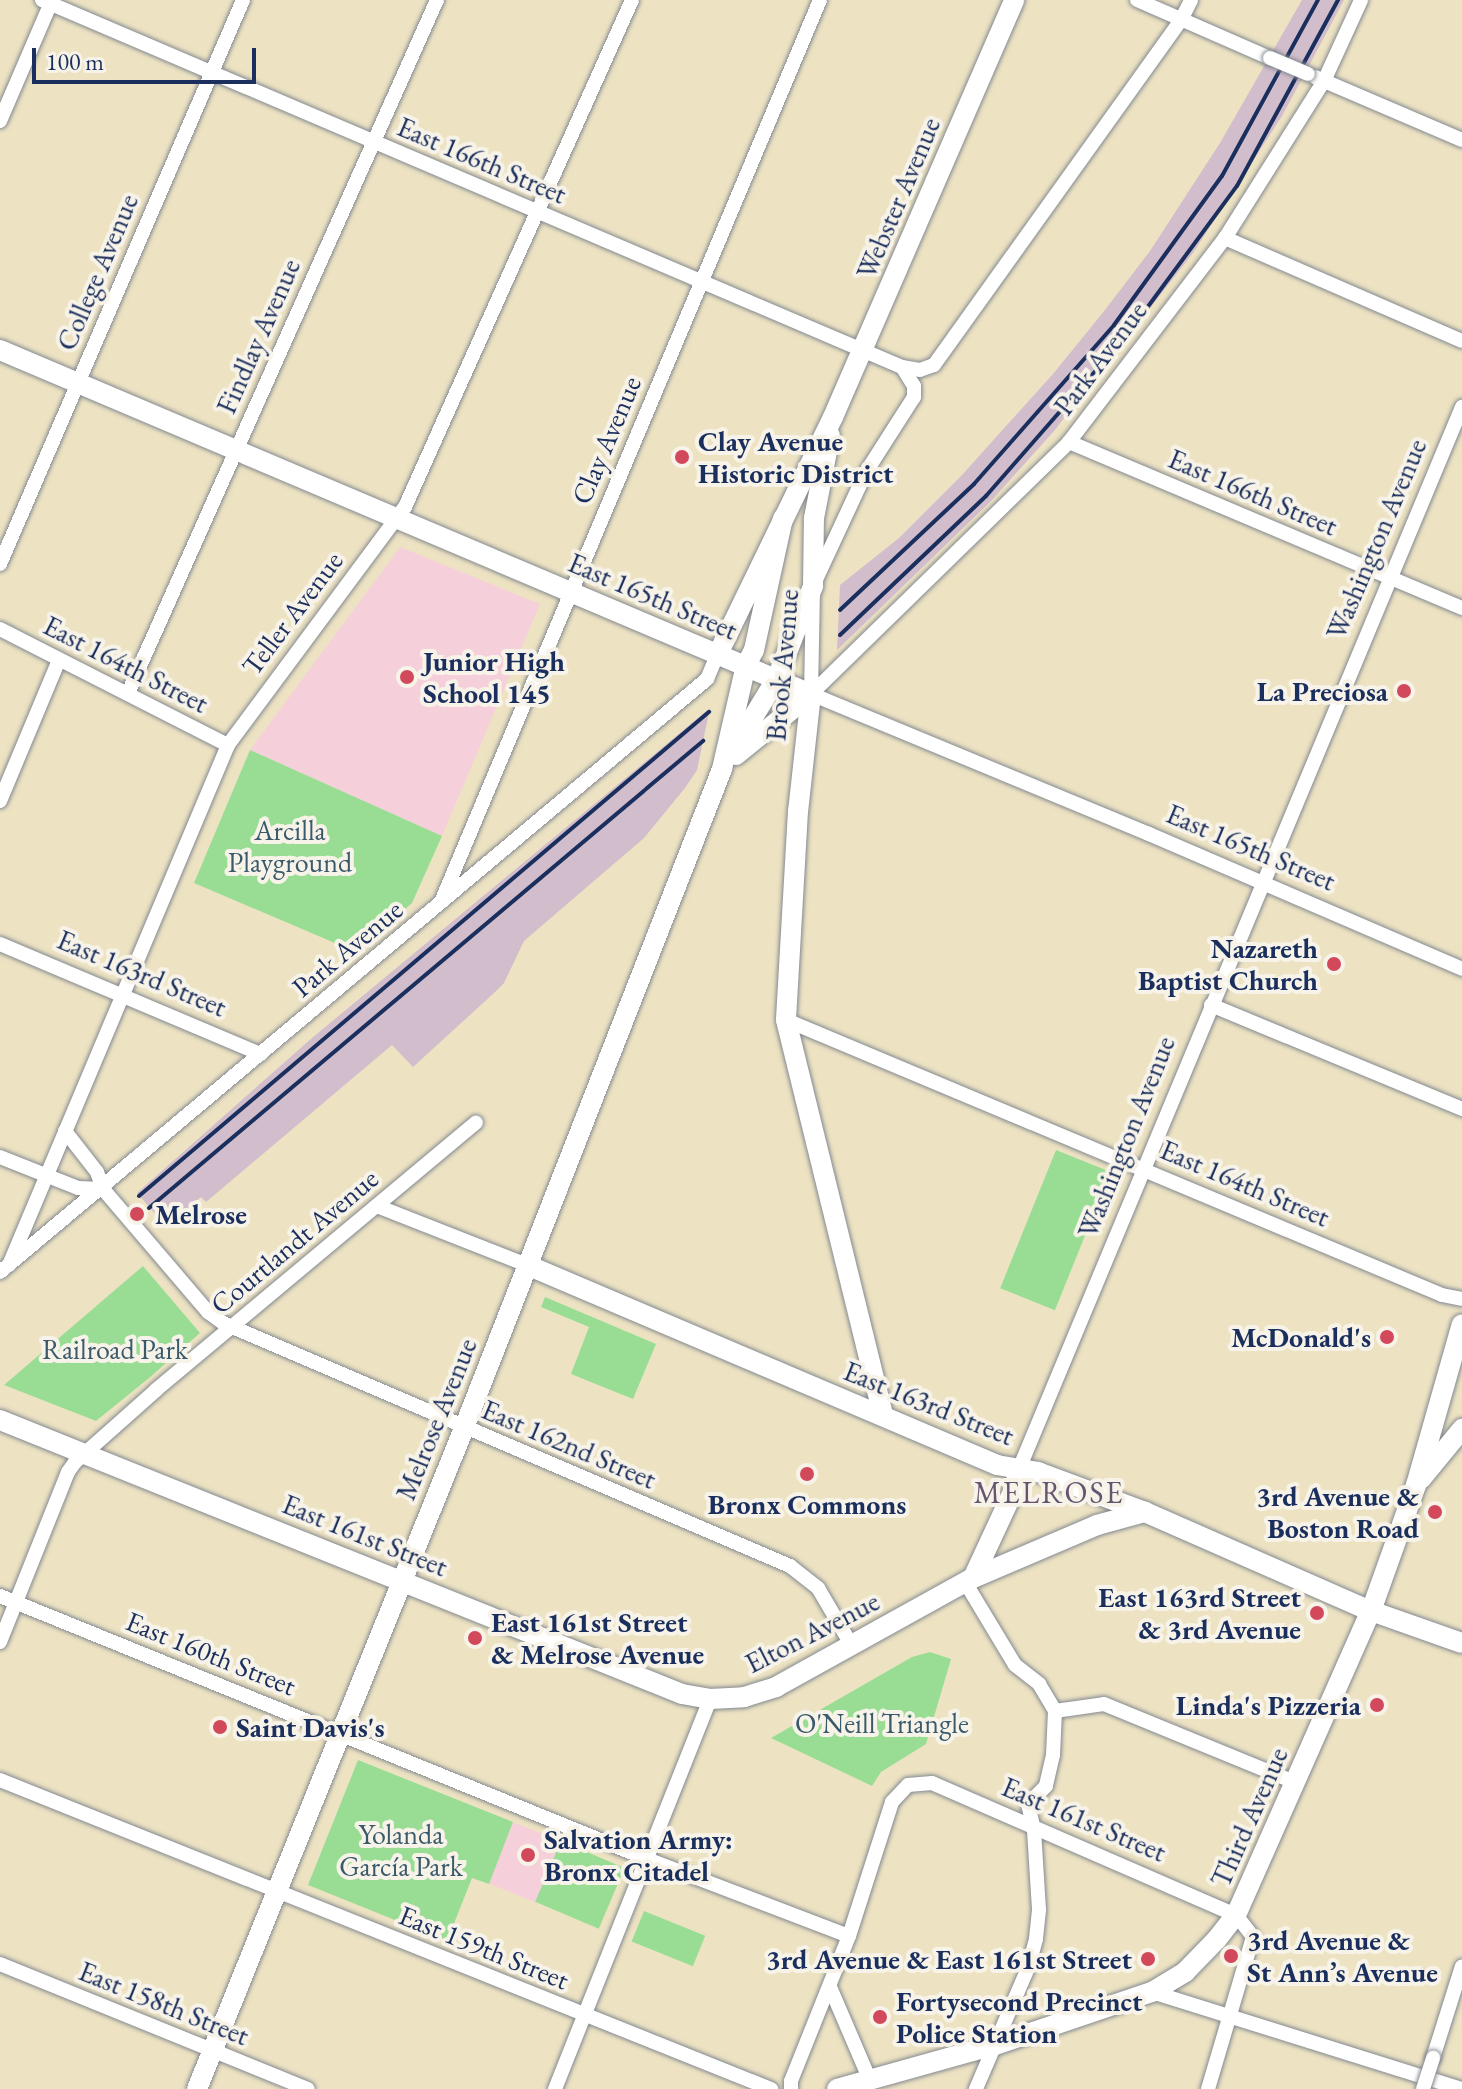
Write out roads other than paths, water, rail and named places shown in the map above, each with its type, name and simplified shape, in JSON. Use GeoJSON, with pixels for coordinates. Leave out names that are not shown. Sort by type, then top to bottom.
{"type":"FeatureCollection","features":[{"type":"Feature","properties":{"kind":"main road","name":"Webster Avenue"},"geometry":{"type":"LineString","coordinates":[[717,656],[833,417],[1014,0]]}},
{"type":"Feature","properties":{"kind":"main road","name":"East 165th Street"},"geometry":{"type":"LineString","coordinates":[[0,350],[811,694]]}},
{"type":"Feature","properties":{"kind":"main road","name":"Webster Avenue"},"geometry":{"type":"LineString","coordinates":[[777,678],[813,586],[814,518],[833,417]]}},
{"type":"Feature","properties":{"kind":"main road","name":"Webster Avenue"},"geometry":{"type":"LineString","coordinates":[[746,665],[754,650],[783,518]]}},
{"type":"Feature","properties":{"kind":"main road","name":"Melrose Avenue"},"geometry":{"type":"LineString","coordinates":[[197,2089],[464,1428],[722,769],[746,665]]}},
{"type":"Feature","properties":{"kind":"main road","name":"Melrose Avenue"},"geometry":{"type":"LineString","coordinates":[[722,769],[777,678]]}},
{"type":"Feature","properties":{"kind":"main road"},"geometry":{"type":"LineString","coordinates":[[722,769],[811,694]]}},
{"type":"Feature","properties":{"kind":"main road","name":"Brook Avenue"},"geometry":{"type":"LineString","coordinates":[[811,694],[798,811],[786,1020],[883,1415]]}},
{"type":"Feature","properties":{"kind":"main road","name":"East 163rd Street"},"geometry":{"type":"LineString","coordinates":[[527,1265],[997,1465],[1038,1472],[1145,1512],[1371,1611],[1462,1643]]}},
{"type":"Feature","properties":{"kind":"main road","name":"Third Avenue"},"geometry":{"type":"LineString","coordinates":[[837,2089],[995,2045],[1152,1992],[1185,1972],[1236,1915],[1371,1611],[1416,1485],[1462,1324]]}},
{"type":"Feature","properties":{"kind":"main road"},"geometry":{"type":"LineString","coordinates":[[1440,1400],[1462,1403]]}},
{"type":"Feature","properties":{"kind":"main road","name":"East 161st Street"},"geometry":{"type":"LineString","coordinates":[[0,1420],[85,1451],[682,1694],[710,1699]]}},
{"type":"Feature","properties":{"kind":"main road"},"geometry":{"type":"LineString","coordinates":[[1416,1485],[1462,1429]]}},
{"type":"Feature","properties":{"kind":"main road","name":"Washington Avenue"},"geometry":{"type":"LineString","coordinates":[[969,1580],[1013,1492],[1019,1469]]}},
{"type":"Feature","properties":{"kind":"main road","name":"Elton Avenue"},"geometry":{"type":"LineString","coordinates":[[710,1699],[732,1699],[765,1691],[969,1580],[1097,1525],[1145,1512]]}},
{"type":"Feature","properties":{"kind":"street","name":"College Avenue"},"geometry":{"type":"LineString","coordinates":[[0,564],[243,0]]}},
{"type":"Feature","properties":{"kind":"street","name":"Findlay Avenue"},"geometry":{"type":"LineString","coordinates":[[128,693],[437,0]]}},
{"type":"Feature","properties":{"kind":"street","name":"Teller Avenue"},"geometry":{"type":"LineString","coordinates":[[4,1268],[228,745],[405,507],[632,0]]}},
{"type":"Feature","properties":{"kind":"street","name":"Clay Avenue"},"geometry":{"type":"LineString","coordinates":[[441,902],[820,0]]}},
{"type":"Feature","properties":{"kind":"street"},"geometry":{"type":"LineString","coordinates":[[1137,0],[1462,140]]}},
{"type":"Feature","properties":{"kind":"street"},"geometry":{"type":"LineString","coordinates":[[902,367],[920,370],[934,365],[1181,20],[1191,0]]}},
{"type":"Feature","properties":{"kind":"street","name":"Park Avenue"},"geometry":{"type":"LineString","coordinates":[[811,694],[1069,442],[1225,238],[1324,81],[1361,0]]}},
{"type":"Feature","properties":{"kind":"street","name":"East 166th Street"},"geometry":{"type":"LineString","coordinates":[[49,1],[902,367]]}},
{"type":"Feature","properties":{"kind":"street"},"geometry":{"type":"LineString","coordinates":[[0,121],[49,1]]}},
{"type":"Feature","properties":{"kind":"street"},"geometry":{"type":"LineString","coordinates":[[1225,238],[1462,341]]}},
{"type":"Feature","properties":{"kind":"street","name":"Brook Avenue"},"geometry":{"type":"LineString","coordinates":[[811,694],[813,586],[866,472],[914,397],[914,386],[902,367]]}},
{"type":"Feature","properties":{"kind":"street","name":"Washington Avenue"},"geometry":{"type":"LineString","coordinates":[[1019,1469],[1261,882],[1462,407]]}},
{"type":"Feature","properties":{"kind":"street","name":"East 166th Street"},"geometry":{"type":"LineString","coordinates":[[1069,442],[1462,608]]}},
{"type":"Feature","properties":{"kind":"street","name":"East 164th Street"},"geometry":{"type":"LineString","coordinates":[[0,629],[228,745]]}},
{"type":"Feature","properties":{"kind":"street","name":"Park Avenue"},"geometry":{"type":"LineString","coordinates":[[4,1268],[103,1189],[707,679],[717,656]]}},
{"type":"Feature","properties":{"kind":"street"},"geometry":{"type":"LineString","coordinates":[[0,801],[59,660]]}},
{"type":"Feature","properties":{"kind":"street","name":"East 165th Street"},"geometry":{"type":"LineString","coordinates":[[811,694],[1462,969]]}},
{"type":"Feature","properties":{"kind":"street","name":"East 163rd Street"},"geometry":{"type":"LineString","coordinates":[[0,944],[261,1054]]}},
{"type":"Feature","properties":{"kind":"street"},"geometry":{"type":"LineString","coordinates":[[1211,1005],[1462,1109]]}},
{"type":"Feature","properties":{"kind":"street","name":"East 164th Street"},"geometry":{"type":"LineString","coordinates":[[786,1020],[1442,1295],[1462,1299]]}},
{"type":"Feature","properties":{"kind":"street","name":"Courtlandt Avenue"},"geometry":{"type":"LineString","coordinates":[[0,1642],[68,1472],[85,1451],[476,1122]]}},
{"type":"Feature","properties":{"kind":"street","name":"East 162nd Street"},"geometry":{"type":"LineString","coordinates":[[65,1131],[97,1172],[103,1189],[208,1312],[230,1327],[790,1566],[818,1588],[852,1646]]}},
{"type":"Feature","properties":{"kind":"street"},"geometry":{"type":"LineString","coordinates":[[0,1157],[78,1188],[103,1189]]}},
{"type":"Feature","properties":{"kind":"street","name":"East 163rd Street"},"geometry":{"type":"LineString","coordinates":[[377,1206],[527,1265]]}},
{"type":"Feature","properties":{"kind":"street"},"geometry":{"type":"LineString","coordinates":[[969,1580],[1015,1665],[1039,1684],[1055,1711],[1053,1755],[1046,1786],[1028,1804],[1034,1830],[1039,1910],[1036,1939],[1028,1968],[976,2089]]}},
{"type":"Feature","properties":{"kind":"street","name":"East 160th Street"},"geometry":{"type":"LineString","coordinates":[[0,1596],[647,1859],[849,1936]]}},
{"type":"Feature","properties":{"kind":"street"},"geometry":{"type":"LineString","coordinates":[[555,2089],[710,1699]]}},
{"type":"Feature","properties":{"kind":"street"},"geometry":{"type":"LineString","coordinates":[[1055,1711],[1104,1704],[1297,1783]]}},
{"type":"Feature","properties":{"kind":"street","name":"East 159th Street"},"geometry":{"type":"LineString","coordinates":[[0,1780],[771,2089]]}},
{"type":"Feature","properties":{"kind":"street","name":"East 161st Street"},"geometry":{"type":"LineString","coordinates":[[849,1936],[892,1802],[908,1785],[932,1783],[1034,1830],[1236,1915]]}},
{"type":"Feature","properties":{"kind":"street"},"geometry":{"type":"LineString","coordinates":[[1208,2089],[1253,1937],[1236,1915]]}},
{"type":"Feature","properties":{"kind":"street"},"geometry":{"type":"LineString","coordinates":[[791,2089],[791,2081],[849,1936]]}},
{"type":"Feature","properties":{"kind":"street","name":"East 158th Street"},"geometry":{"type":"LineString","coordinates":[[0,1964],[308,2089]]}},
{"type":"Feature","properties":{"kind":"street"},"geometry":{"type":"LineString","coordinates":[[1423,2089],[1462,1966]]}},
{"type":"Feature","properties":{"kind":"street"},"geometry":{"type":"LineString","coordinates":[[830,1987],[869,2078]]}},
{"type":"Feature","properties":{"kind":"street"},"geometry":{"type":"LineString","coordinates":[[1152,1992],[1462,2089]]}},
{"type":"Feature","properties":{"kind":"railway"},"geometry":{"type":"LineString","coordinates":[[840,610],[974,484],[1114,325],[1222,176],[1318,0]]}},
{"type":"Feature","properties":{"kind":"railway"},"geometry":{"type":"LineString","coordinates":[[840,635],[986,496],[1127,335],[1237,186],[1338,0]]}},
{"type":"Feature","properties":{"kind":"railway"},"geometry":{"type":"LineString","coordinates":[[139,1196],[709,712]]}},
{"type":"Feature","properties":{"kind":"railway"},"geometry":{"type":"LineString","coordinates":[[149,1208],[703,741]]}},
{"type":"Feature","properties":{"kind":"place","name":"Clay Avenue Historic District"},"geometry":{"type":"Point","coordinates":[682,457]}},
{"type":"Feature","properties":{"kind":"place","name":"Junior High School 145"},"geometry":{"type":"Point","coordinates":[407,677]}},
{"type":"Feature","properties":{"kind":"place","name":"La Preciosa"},"geometry":{"type":"Point","coordinates":[1404,691]}},
{"type":"Feature","properties":{"kind":"place","name":"Nazareth Baptist Church"},"geometry":{"type":"Point","coordinates":[1334,964]}},
{"type":"Feature","properties":{"kind":"place","name":"Melrose"},"geometry":{"type":"Point","coordinates":[137,1214]}},
{"type":"Feature","properties":{"kind":"place","name":"McDonald's"},"geometry":{"type":"Point","coordinates":[1387,1337]}},
{"type":"Feature","properties":{"kind":"place","name":"Bronx Commons"},"geometry":{"type":"Point","coordinates":[807,1474]}},
{"type":"Feature","properties":{"kind":"place","name":"3rd Avenue & Boston Road"},"geometry":{"type":"Point","coordinates":[1435,1512]}},
{"type":"Feature","properties":{"kind":"place","name":"East 163rd Street & 3rd Avenue"},"geometry":{"type":"Point","coordinates":[1317,1613]}},
{"type":"Feature","properties":{"kind":"place","name":"East 161st Street & Melrose Avenue"},"geometry":{"type":"Point","coordinates":[475,1638]}},
{"type":"Feature","properties":{"kind":"place","name":"Linda's Pizzeria"},"geometry":{"type":"Point","coordinates":[1377,1705]}},
{"type":"Feature","properties":{"kind":"place","name":"Saint Davis's"},"geometry":{"type":"Point","coordinates":[220,1727]}},
{"type":"Feature","properties":{"kind":"place","name":"Salvation Army: Bronx Citadel"},"geometry":{"type":"Point","coordinates":[528,1855]}},
{"type":"Feature","properties":{"kind":"place","name":"3rd Avenue & St Ann’s Avenue"},"geometry":{"type":"Point","coordinates":[1231,1956]}},
{"type":"Feature","properties":{"kind":"place","name":"3rd Avenue & East 161st Street"},"geometry":{"type":"Point","coordinates":[1148,1959]}},
{"type":"Feature","properties":{"kind":"place","name":"Fortysecond Precinct Police Station"},"geometry":{"type":"Point","coordinates":[880,2017]}},
{"type":"Feature","properties":{"kind":"district","name":"MELROSE"},"geometry":{"type":"Point","coordinates":[1049,1493]}},
{"type":"Feature","properties":{"kind":"park label","name":"Arcilla Playground"},"geometry":{"type":"Point","coordinates":[290,846]}},
{"type":"Feature","properties":{"kind":"park label","name":"Railroad Park"},"geometry":{"type":"Point","coordinates":[115,1349]}},
{"type":"Feature","properties":{"kind":"park label","name":"O'Neill Triangle"},"geometry":{"type":"Point","coordinates":[882,1723]}},
{"type":"Feature","properties":{"kind":"park label","name":"Yolanda García Park"},"geometry":{"type":"Point","coordinates":[401,1850]}}]}
